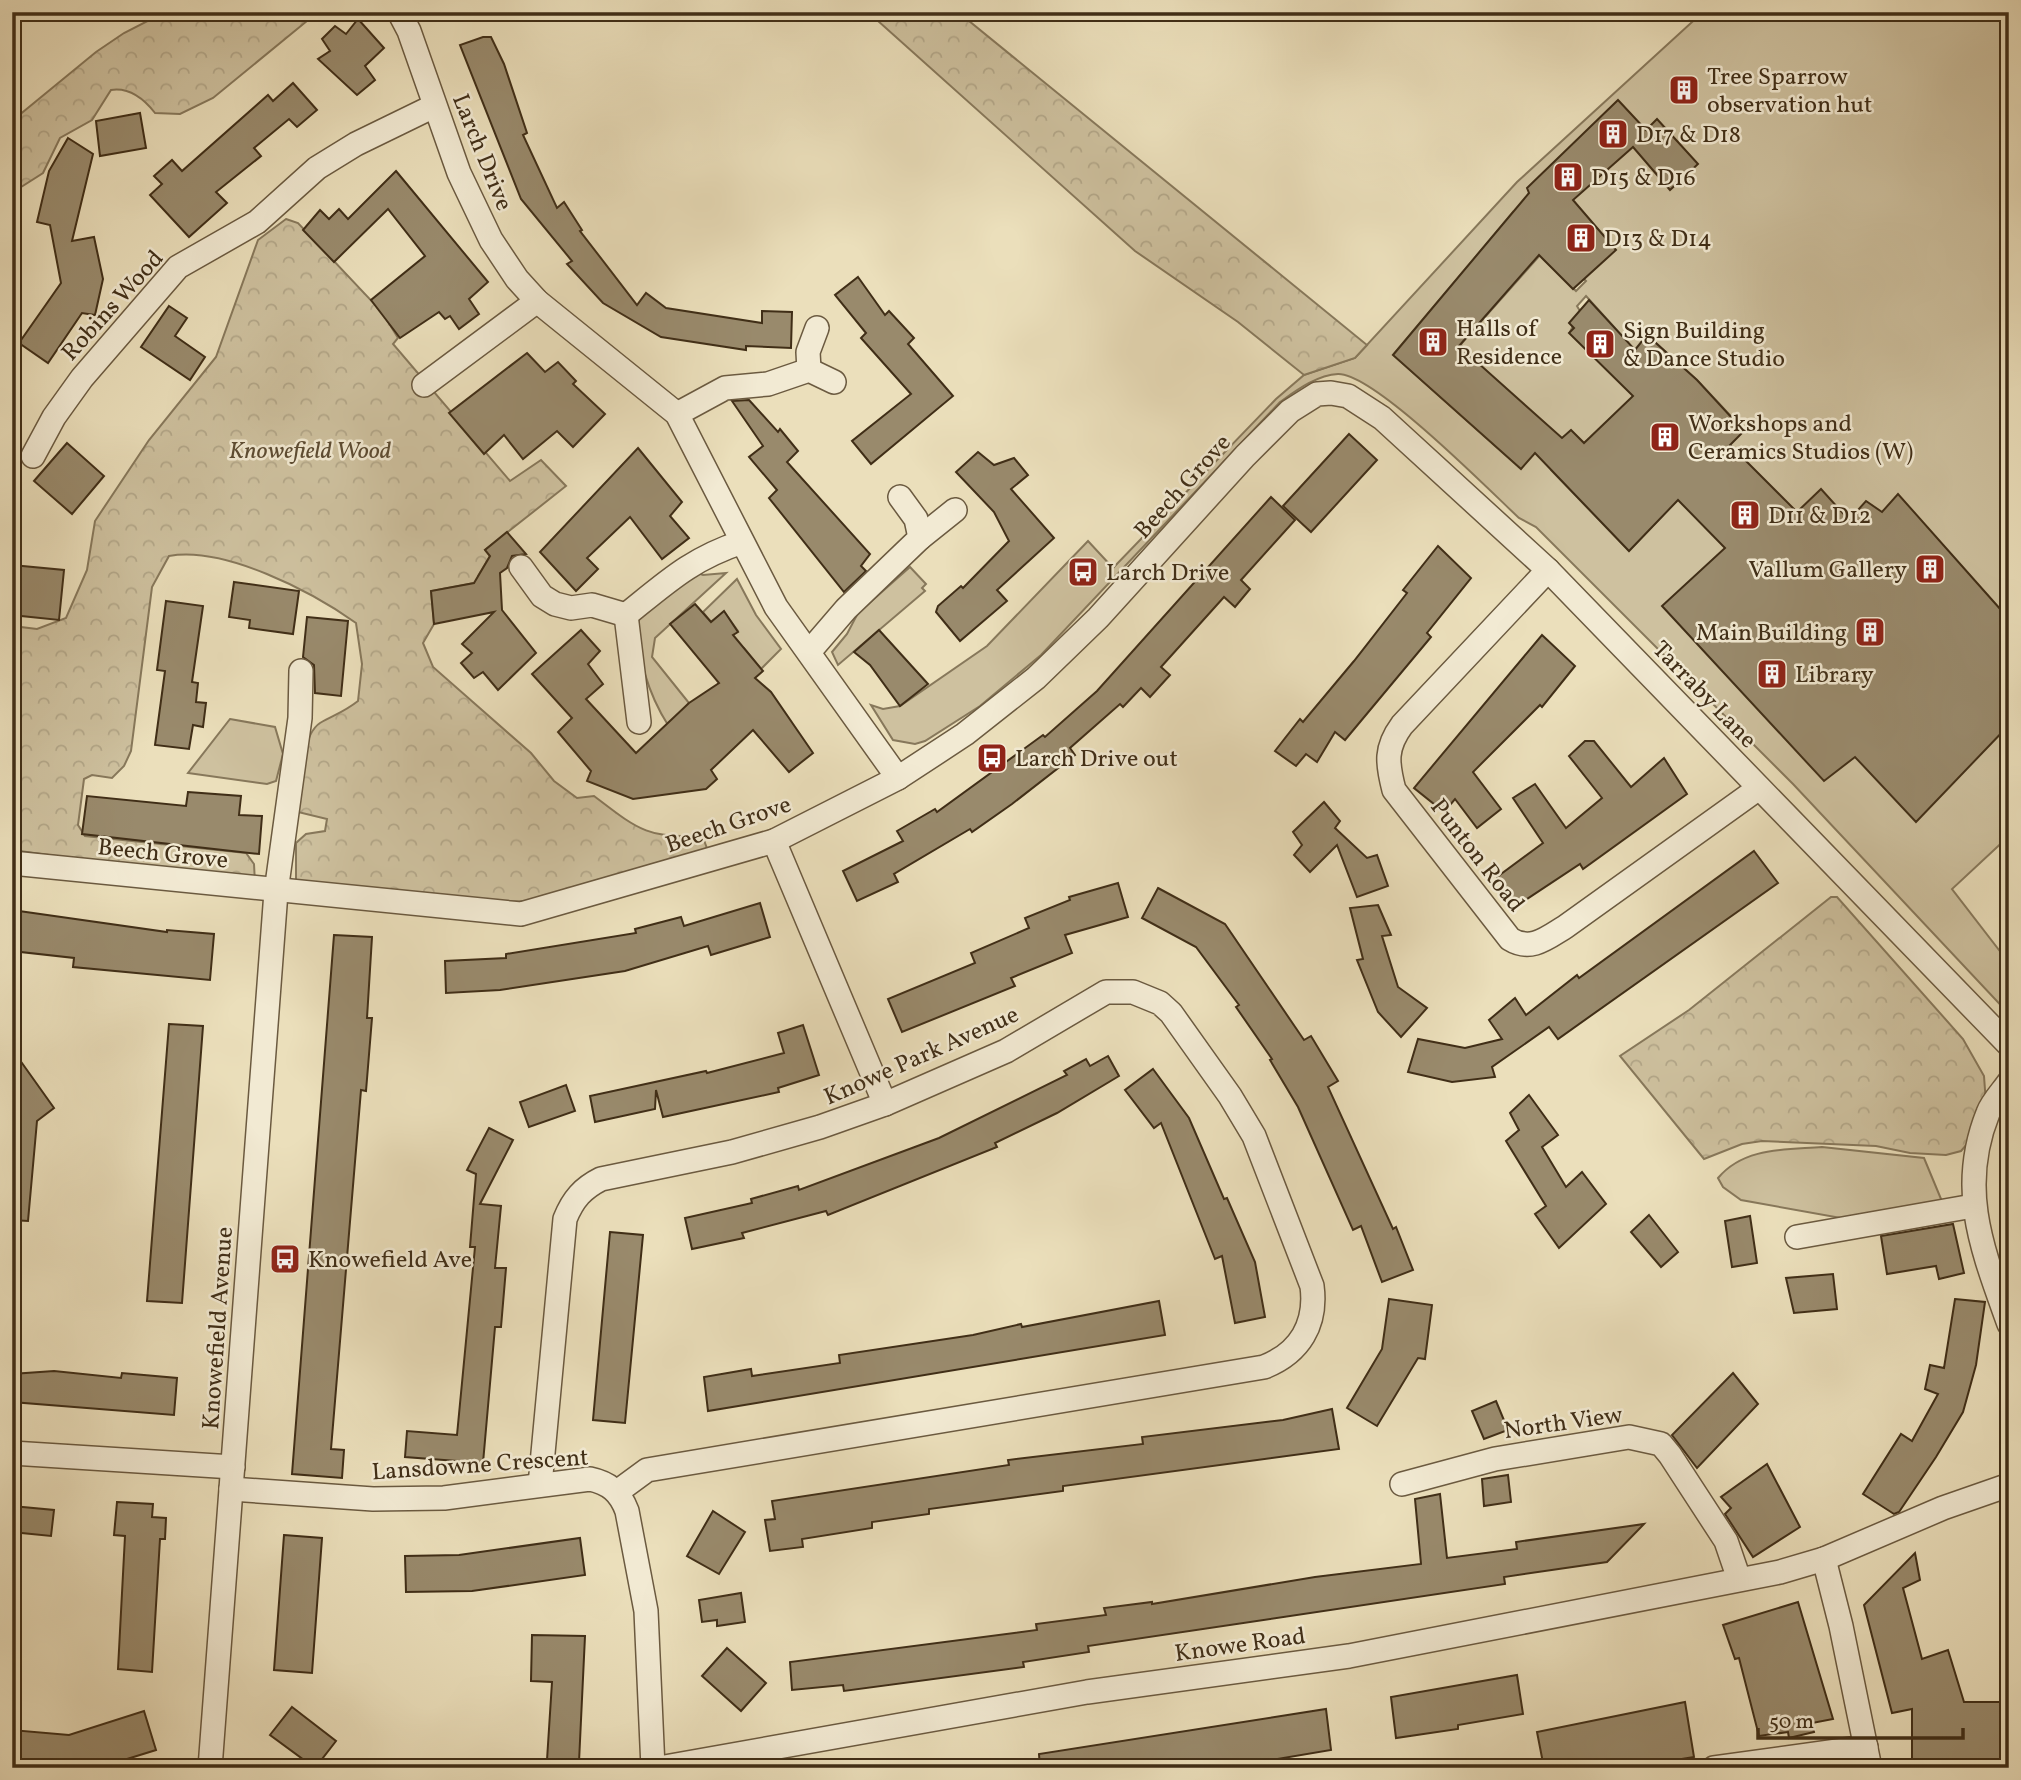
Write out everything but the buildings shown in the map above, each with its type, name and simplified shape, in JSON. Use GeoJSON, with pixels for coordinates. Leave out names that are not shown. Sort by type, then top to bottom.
{"type":"FeatureCollection","features":[{"type":"Feature","properties":{"kind":"street","name":"Larch Drive"},"geometry":{"type":"LineString","coordinates":[[399,12],[409,31],[459,173],[491,240],[517,279],[537,301],[677,414],[776,607],[898,778]]}},
{"type":"Feature","properties":{"kind":"street","name":"Robins Wood"},"geometry":{"type":"LineString","coordinates":[[33,456],[54,417],[82,378],[178,267],[257,222],[317,168],[356,144],[434,106]]}},
{"type":"Feature","properties":{"kind":"street"},"geometry":{"type":"LineString","coordinates":[[424,385],[537,301]]}},
{"type":"Feature","properties":{"kind":"street"},"geometry":{"type":"LineString","coordinates":[[809,370],[808,352],[817,328]]}},
{"type":"Feature","properties":{"kind":"street"},"geometry":{"type":"LineString","coordinates":[[677,414],[725,388],[768,384],[809,370],[834,382]]}},
{"type":"Feature","properties":{"kind":"street","name":"Beech Grove"},"geometry":{"type":"LineString","coordinates":[[12,863],[276,892],[521,914],[774,841],[898,778],[965,734],[1036,678],[1098,618],[1245,456],[1290,411],[1317,394],[1348,396]]}},
{"type":"Feature","properties":{"kind":"street","name":"Tarraby Lane"},"geometry":{"type":"LineString","coordinates":[[1348,396],[1382,418],[1548,570],[2009,1045]]}},
{"type":"Feature","properties":{"kind":"street"},"geometry":{"type":"LineString","coordinates":[[900,497],[916,519],[919,538]]}},
{"type":"Feature","properties":{"kind":"street"},"geometry":{"type":"LineString","coordinates":[[809,652],[846,609],[919,538],[954,510]]}},
{"type":"Feature","properties":{"kind":"street"},"geometry":{"type":"LineString","coordinates":[[626,615],[685,567],[708,554],[743,542]]}},
{"type":"Feature","properties":{"kind":"street"},"geometry":{"type":"LineString","coordinates":[[521,567],[542,596],[555,604],[570,608],[592,605],[626,615]]}},
{"type":"Feature","properties":{"kind":"street","name":"Punton Road"},"geometry":{"type":"LineString","coordinates":[[1548,570],[1402,725],[1391,740],[1386,760],[1394,790],[1510,939],[1525,946],[1565,927],[1759,788]]}},
{"type":"Feature","properties":{"kind":"street"},"geometry":{"type":"LineString","coordinates":[[626,615],[639,722]]}},
{"type":"Feature","properties":{"kind":"street","name":"Knowefield Avenue"},"geometry":{"type":"LineString","coordinates":[[211,1768],[276,892],[300,718],[301,671]]}},
{"type":"Feature","properties":{"kind":"street"},"geometry":{"type":"LineString","coordinates":[[774,841],[884,1104]]}},
{"type":"Feature","properties":{"kind":"street","name":"Knowe Park Avenue"},"geometry":{"type":"LineString","coordinates":[[540,1485],[565,1219],[579,1194],[601,1179],[732,1152],[820,1127],[884,1104],[1006,1051],[1106,992],[1133,992],[1160,1003],[1180,1024],[1254,1136],[1312,1286],[1314,1300],[1308,1329],[1291,1353],[1264,1367],[647,1471],[617,1492]]}},
{"type":"Feature","properties":{"kind":"street"},"geometry":{"type":"LineString","coordinates":[[2009,1082],[1988,1112],[1971,1182],[1973,1206],[2009,1324]]}},
{"type":"Feature","properties":{"kind":"street"},"geometry":{"type":"LineString","coordinates":[[1797,1237],[1973,1206]]}},
{"type":"Feature","properties":{"kind":"street","name":"North View"},"geometry":{"type":"LineString","coordinates":[[1402,1484],[1518,1454],[1629,1437],[1647,1439],[1661,1444],[1670,1455],[1726,1541],[1739,1579]]}},
{"type":"Feature","properties":{"kind":"street","name":"Lansdowne Crescent"},"geometry":{"type":"LineString","coordinates":[[12,1453],[232,1478],[351,1498],[444,1498],[590,1479],[609,1485],[617,1492],[627,1511],[646,1611],[653,1768]]}},
{"type":"Feature","properties":{"kind":"street","name":"Knowe Road"},"geometry":{"type":"LineString","coordinates":[[659,1768],[1087,1692],[1349,1656],[1780,1572],[1824,1559],[1943,1508],[2009,1485]]}},
{"type":"Feature","properties":{"kind":"street"},"geometry":{"type":"LineString","coordinates":[[1714,1768],[1868,1757],[1824,1559]]}},
{"type":"Feature","properties":{"kind":"green space"},"geometry":{"type":"Polygon","coordinates":[[[165,12],[321,12],[213,98],[180,114],[155,113],[136,95],[124,90],[111,90],[92,120],[60,138],[43,173],[18,189],[13,216],[17,246],[12,256],[12,121],[96,52],[124,33],[165,12]]]}},
{"type":"Feature","properties":{"kind":"green space"},"geometry":{"type":"Polygon","coordinates":[[[868,12],[958,12],[1367,345],[1355,358],[1304,375],[1238,322],[1135,251],[868,12]]]}},
{"type":"Feature","properties":{"kind":"green space"},"geometry":{"type":"Polygon","coordinates":[[[1703,12],[2009,12],[2009,836],[1952,889],[2009,963],[2009,1014],[1793,784],[1536,527],[1519,518],[1403,412],[1355,379],[1338,374],[1315,380],[1280,402],[1041,655],[980,706],[925,741],[915,744],[893,740],[871,705],[883,709],[900,706],[987,646],[1088,541],[1113,568],[1276,399],[1304,375],[1355,358],[1517,182],[1703,12]],[[1513,212],[1393,355],[1498,448],[1461,344],[1550,244],[1513,212]],[[1552,246],[1542,258],[1576,291],[1586,281],[1552,246]],[[1586,296],[1577,306],[1580,311],[1570,332],[1613,351],[1624,338],[1586,296]],[[1647,335],[1628,358],[1656,385],[1584,443],[1571,430],[1548,452],[1551,470],[1629,551],[1744,430],[1697,380],[1647,335]]]}},
{"type":"Feature","properties":{"kind":"green space","name":"Knowefield Wood"},"geometry":{"type":"Polygon","coordinates":[[[286,219],[298,223],[382,312],[398,338],[393,344],[510,481],[541,460],[566,486],[485,550],[490,556],[478,576],[480,582],[431,591],[434,624],[423,643],[433,667],[531,753],[554,781],[577,798],[594,796],[632,824],[655,833],[668,836],[702,835],[708,851],[538,902],[456,900],[307,888],[296,880],[296,843],[306,834],[325,831],[327,819],[298,812],[302,764],[313,730],[358,701],[362,664],[356,623],[316,598],[266,574],[240,564],[191,555],[169,556],[152,587],[131,751],[124,766],[112,778],[92,775],[84,779],[78,825],[85,836],[246,853],[254,864],[255,883],[12,850],[12,626],[37,629],[66,618],[87,570],[95,521],[149,440],[216,357],[258,240],[286,219]]]}},
{"type":"Feature","properties":{"kind":"green space"},"geometry":{"type":"Polygon","coordinates":[[[910,567],[926,584],[922,588],[925,591],[838,665],[832,652],[847,634],[858,613],[910,567]]]}},
{"type":"Feature","properties":{"kind":"green space"},"geometry":{"type":"Polygon","coordinates":[[[695,572],[703,575],[726,573],[655,638],[652,657],[689,703],[668,725],[655,701],[641,660],[639,619],[695,572]]]}},
{"type":"Feature","properties":{"kind":"green space"},"geometry":{"type":"Polygon","coordinates":[[[737,579],[756,615],[781,649],[761,669],[744,648],[727,640],[738,631],[724,612],[711,622],[703,612],[737,579]]]}},
{"type":"Feature","properties":{"kind":"green space"},"geometry":{"type":"Polygon","coordinates":[[[230,719],[275,727],[283,754],[276,781],[267,784],[188,773],[230,719]]]}},
{"type":"Feature","properties":{"kind":"green space"},"geometry":{"type":"Polygon","coordinates":[[[1831,897],[1837,897],[1963,1039],[1984,1076],[1986,1104],[1982,1127],[1961,1151],[1946,1155],[1910,1153],[1876,1146],[1762,1141],[1742,1144],[1704,1159],[1620,1056],[1689,1010],[1831,897]]]}},
{"type":"Feature","properties":{"kind":"green space"},"geometry":{"type":"Polygon","coordinates":[[[1822,1147],[1924,1158],[1946,1211],[1852,1220],[1741,1200],[1723,1187],[1718,1178],[1740,1160],[1753,1155],[1822,1147]]]}},
{"type":"Feature","properties":{"kind":"place","name":"Tree Sparrow observation hut"},"geometry":{"type":"Point","coordinates":[1684,90]}},
{"type":"Feature","properties":{"kind":"place","name":"D17 & D18"},"geometry":{"type":"Point","coordinates":[1613,134]}},
{"type":"Feature","properties":{"kind":"place","name":"D15 & D16"},"geometry":{"type":"Point","coordinates":[1568,177]}},
{"type":"Feature","properties":{"kind":"place","name":"D13 & D14"},"geometry":{"type":"Point","coordinates":[1581,238]}},
{"type":"Feature","properties":{"kind":"place","name":"Halls of Residence"},"geometry":{"type":"Point","coordinates":[1433,342]}},
{"type":"Feature","properties":{"kind":"place","name":"Sign Building & Dance Studio"},"geometry":{"type":"Point","coordinates":[1600,344]}},
{"type":"Feature","properties":{"kind":"place","name":"Workshops and Ceramics Studios (W)"},"geometry":{"type":"Point","coordinates":[1665,437]}},
{"type":"Feature","properties":{"kind":"place","name":"D11 & D12"},"geometry":{"type":"Point","coordinates":[1745,515]}},
{"type":"Feature","properties":{"kind":"place","name":"Vallum Gallery"},"geometry":{"type":"Point","coordinates":[1930,569]}},
{"type":"Feature","properties":{"kind":"place","name":"Larch Drive"},"geometry":{"type":"Point","coordinates":[1083,572]}},
{"type":"Feature","properties":{"kind":"place","name":"Main Building"},"geometry":{"type":"Point","coordinates":[1870,632]}},
{"type":"Feature","properties":{"kind":"place","name":"Library"},"geometry":{"type":"Point","coordinates":[1772,674]}},
{"type":"Feature","properties":{"kind":"place","name":"Larch Drive out"},"geometry":{"type":"Point","coordinates":[992,758]}},
{"type":"Feature","properties":{"kind":"place","name":"Knowefield Ave"},"geometry":{"type":"Point","coordinates":[285,1259]}}]}
